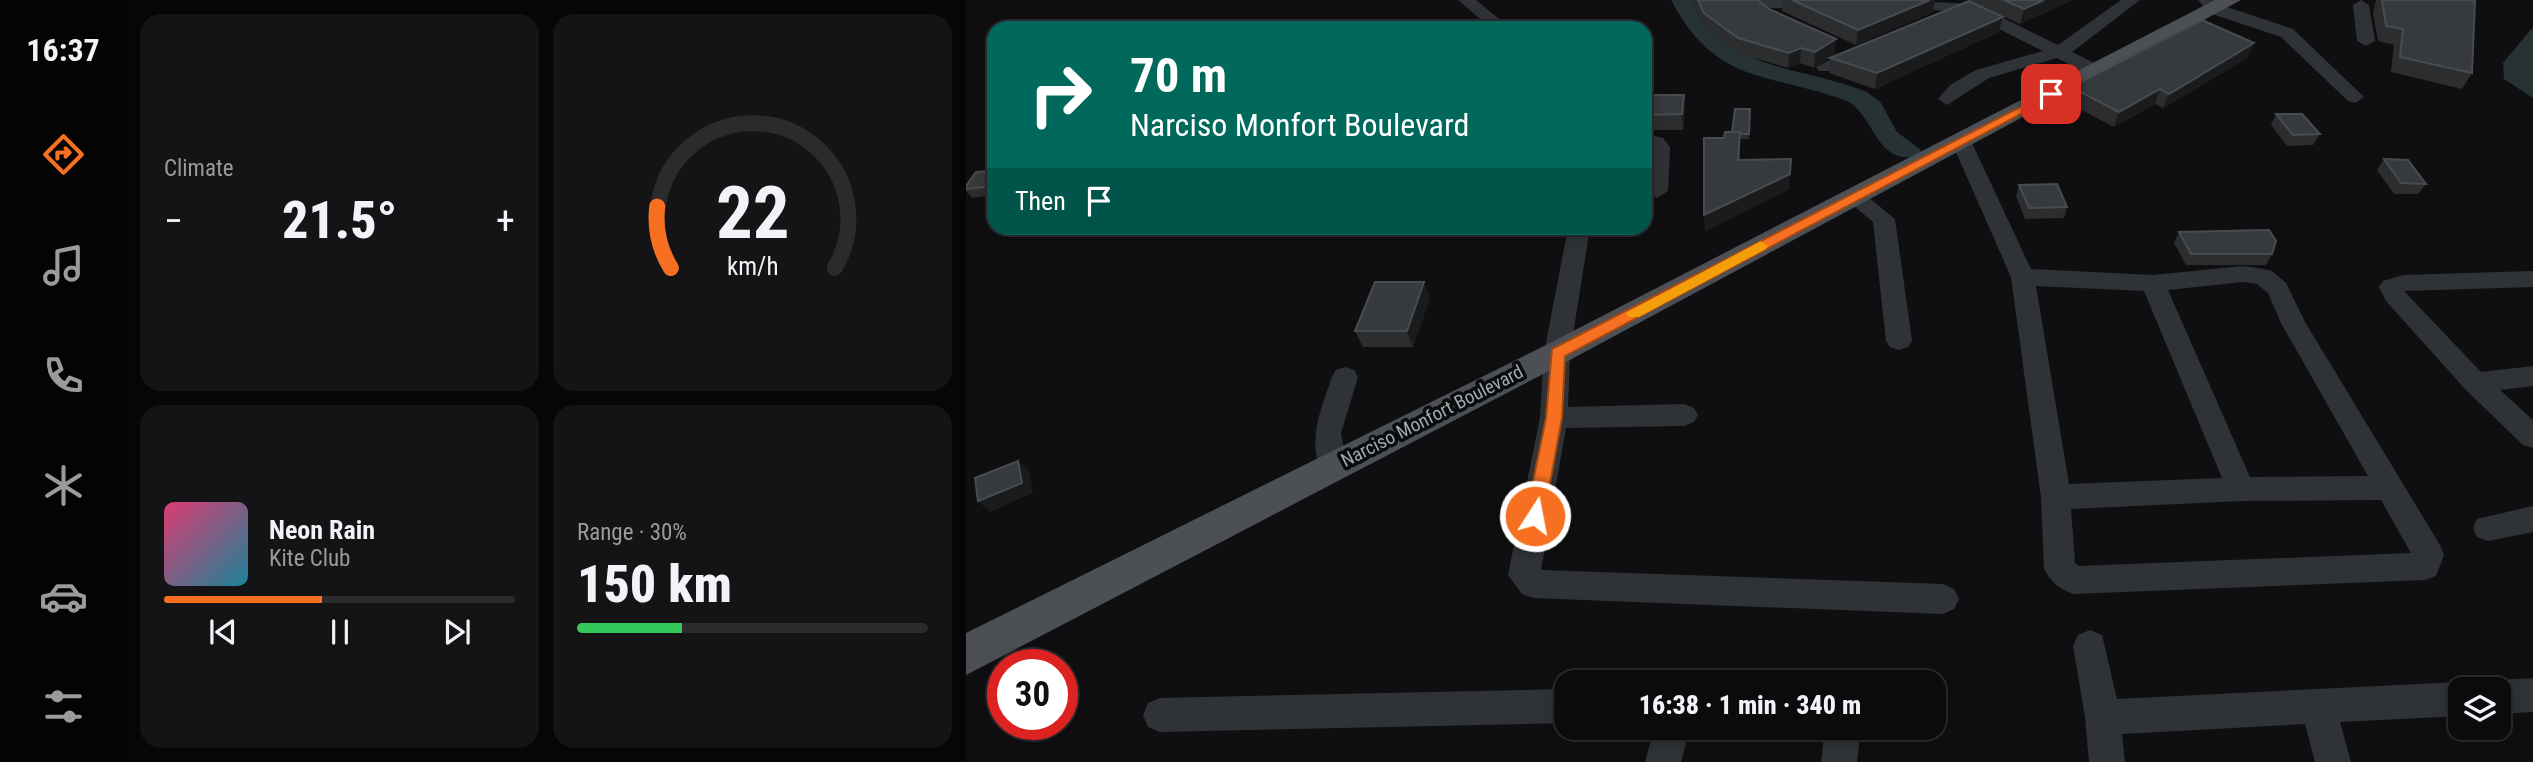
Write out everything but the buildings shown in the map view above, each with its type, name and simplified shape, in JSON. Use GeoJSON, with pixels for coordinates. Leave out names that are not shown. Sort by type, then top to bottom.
{"type":"FeatureCollection","features":[{"type":"Feature","properties":{"kind":"main road","name":"Narciso Monfort Boulevard"},"geometry":{"type":"LineString","coordinates":[[966,655],[1557,353],[2096,71],[2218,3]]}},
{"type":"Feature","properties":{"kind":"street"},"geometry":{"type":"LineString","coordinates":[[1466,0],[1492,21]]}},
{"type":"Feature","properties":{"kind":"street"},"geometry":{"type":"LineString","coordinates":[[1947,99],[1960,85],[1978,77],[2058,52],[2132,0]]}},
{"type":"Feature","properties":{"kind":"street"},"geometry":{"type":"LineString","coordinates":[[1716,2],[1768,5],[1835,4]]}},
{"type":"Feature","properties":{"kind":"street"},"geometry":{"type":"LineString","coordinates":[[2366,2],[2366,41]]}},
{"type":"Feature","properties":{"kind":"street"},"geometry":{"type":"LineString","coordinates":[[1930,22],[1975,3]]}},
{"type":"Feature","properties":{"kind":"street"},"geometry":{"type":"LineString","coordinates":[[1875,4],[1975,3],[2096,71]]}},
{"type":"Feature","properties":{"kind":"street"},"geometry":{"type":"LineString","coordinates":[[2218,3],[2287,33],[2355,97]]}},
{"type":"Feature","properties":{"kind":"street"},"geometry":{"type":"LineString","coordinates":[[1825,67],[1879,42]]}},
{"type":"Feature","properties":{"kind":"street"},"geometry":{"type":"LineString","coordinates":[[1652,141],[1660,147],[1657,191]]}},
{"type":"Feature","properties":{"kind":"street"},"geometry":{"type":"LineString","coordinates":[[1961,141],[2023,277],[2056,497],[2060,569],[2073,580],[2426,566],[2429,555],[2293,323],[2278,289],[2264,277],[2243,274],[2153,283],[2023,277]]}},
{"type":"Feature","properties":{"kind":"street"},"geometry":{"type":"LineString","coordinates":[[1854,197],[1884,219],[1899,341]]}},
{"type":"Feature","properties":{"kind":"street"},"geometry":{"type":"LineString","coordinates":[[1577,235],[1557,353],[1554,418],[1525,564],[1524,575],[1533,584],[1943,599]]}},
{"type":"Feature","properties":{"kind":"street"},"geometry":{"type":"LineString","coordinates":[[2533,279],[2403,283],[2391,287],[2394,295],[2475,383],[2533,438]]}},
{"type":"Feature","properties":{"kind":"street"},"geometry":{"type":"LineString","coordinates":[[2153,283],[2241,489]]}},
{"type":"Feature","properties":{"kind":"street"},"geometry":{"type":"LineString","coordinates":[[2475,383],[2533,376]]}},
{"type":"Feature","properties":{"kind":"street"},"geometry":{"type":"LineString","coordinates":[[1333,467],[1327,433],[1345,377]]}},
{"type":"Feature","properties":{"kind":"street"},"geometry":{"type":"LineString","coordinates":[[1554,418],[1684,415]]}},
{"type":"Feature","properties":{"kind":"street"},"geometry":{"type":"LineString","coordinates":[[2056,497],[2241,489],[2391,488]]}},
{"type":"Feature","properties":{"kind":"street"},"geometry":{"type":"LineString","coordinates":[[2488,528],[2533,519]]}},
{"type":"Feature","properties":{"kind":"street"},"geometry":{"type":"LineString","coordinates":[[2090,646],[2103,717],[2107,762]]}},
{"type":"Feature","properties":{"kind":"street"},"geometry":{"type":"LineString","coordinates":[[2511,696],[2533,695]]}},
{"type":"Feature","properties":{"kind":"street"},"geometry":{"type":"LineString","coordinates":[[2103,717],[2448,700]]}},
{"type":"Feature","properties":{"kind":"street"},"geometry":{"type":"LineString","coordinates":[[1160,715],[1554,706]]}},
{"type":"Feature","properties":{"kind":"street"},"geometry":{"type":"LineString","coordinates":[[2318,707],[2333,762]]}},
{"type":"Feature","properties":{"kind":"street"},"geometry":{"type":"LineString","coordinates":[[1663,762],[1669,740]]}},
{"type":"Feature","properties":{"kind":"lane"},"geometry":{"type":"LineString","coordinates":[[2342,0],[2366,2]]}},
{"type":"Feature","properties":{"kind":"lane"},"geometry":{"type":"LineString","coordinates":[[1768,5],[1767,11],[1788,24]]}},
{"type":"Feature","properties":{"kind":"lane"},"geometry":{"type":"LineString","coordinates":[[1825,41],[1853,52]]}},
{"type":"Feature","properties":{"kind":"shaded area"},"geometry":{"type":"Polygon","coordinates":[[[2533,27],[2533,98],[2504,79],[2503,63],[2533,27]]]}},
{"type":"Feature","properties":{"kind":"waterway"},"geometry":{"type":"LineString","coordinates":[[1682,0],[1697,27],[1714,46],[1757,68],[1832,87],[1858,97],[1872,109],[1888,137],[1908,150]]}},
{"type":"Feature","properties":{"kind":"slow traffic"},"geometry":{"type":"LineString","coordinates":[[1634,313],[1761,246]]}},
{"type":"Feature","properties":{"kind":"route"},"geometry":{"type":"LineString","coordinates":[[1535,516],[1554,418],[1557,353],[2051,94]]}}]}
